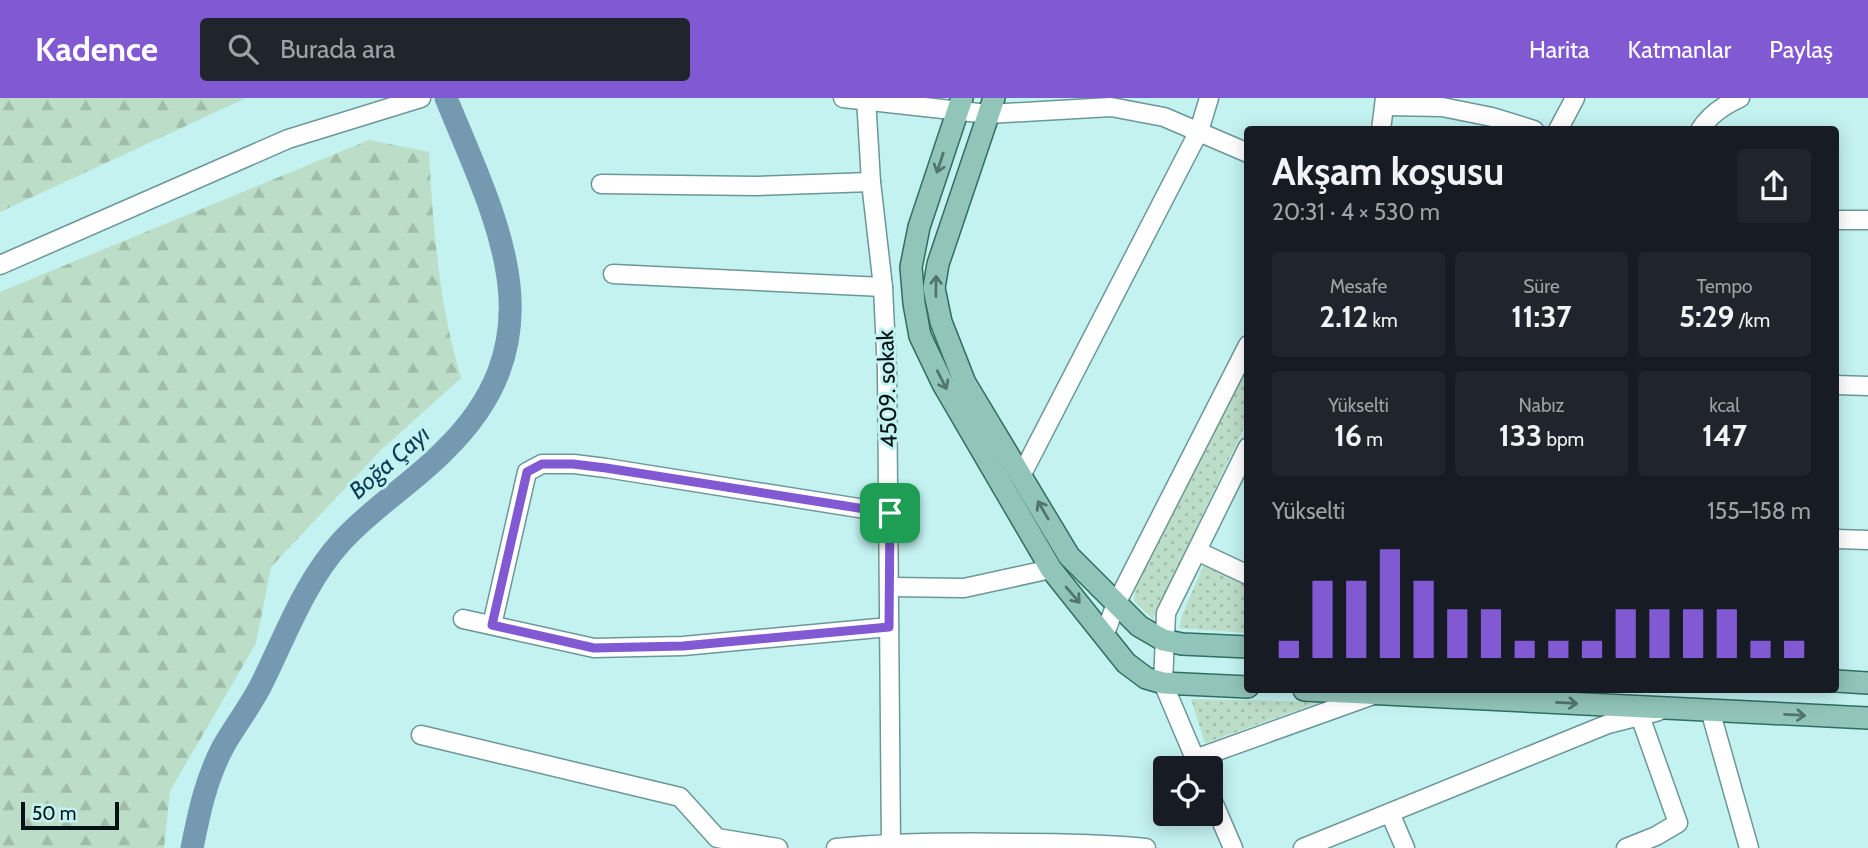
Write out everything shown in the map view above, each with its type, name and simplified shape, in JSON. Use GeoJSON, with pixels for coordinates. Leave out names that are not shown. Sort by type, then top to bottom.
{"type":"FeatureCollection","features":[{"type":"Feature","properties":{"kind":"main road"},"geometry":{"type":"LineString","coordinates":[[959,104],[919,227],[911,267],[920,336],[943,384],[1051,569],[1126,663],[1146,678],[1163,683],[1244,687]]}},
{"type":"Feature","properties":{"kind":"main road"},"geometry":{"type":"LineString","coordinates":[[991,106],[938,264],[934,288],[941,322],[965,383],[1069,556],[1139,626],[1163,640],[1182,644],[1244,648]]}},
{"type":"Feature","properties":{"kind":"main road"},"geometry":{"type":"LineString","coordinates":[[1839,681],[1868,683]]}},
{"type":"Feature","properties":{"kind":"main road"},"geometry":{"type":"LineString","coordinates":[[1378,693],[1868,718]]}},
{"type":"Feature","properties":{"kind":"street"},"geometry":{"type":"LineString","coordinates":[[0,265],[288,139],[421,98]]}},
{"type":"Feature","properties":{"kind":"street"},"geometry":{"type":"LineString","coordinates":[[843,98],[991,106],[1111,107],[1164,117],[1244,151]]}},
{"type":"Feature","properties":{"kind":"street"},"geometry":{"type":"LineString","coordinates":[[1022,474],[1199,131],[1209,98]]}},
{"type":"Feature","properties":{"kind":"street"},"geometry":{"type":"LineString","coordinates":[[1560,126],[1575,98]]}},
{"type":"Feature","properties":{"kind":"street"},"geometry":{"type":"LineString","coordinates":[[1702,126],[1723,106],[1740,98]]}},
{"type":"Feature","properties":{"kind":"street","name":"4509. sokak"},"geometry":{"type":"LineString","coordinates":[[866,100],[871,182],[883,287],[887,372],[891,587],[891,846]]}},
{"type":"Feature","properties":{"kind":"street"},"geometry":{"type":"LineString","coordinates":[[1382,126],[1385,102],[1442,107],[1521,126]]}},
{"type":"Feature","properties":{"kind":"street"},"geometry":{"type":"LineString","coordinates":[[601,184],[756,186],[871,182]]}},
{"type":"Feature","properties":{"kind":"street"},"geometry":{"type":"LineString","coordinates":[[1839,220],[1868,220]]}},
{"type":"Feature","properties":{"kind":"street"},"geometry":{"type":"LineString","coordinates":[[613,274],[883,287]]}},
{"type":"Feature","properties":{"kind":"street"},"geometry":{"type":"LineString","coordinates":[[1104,636],[1116,604],[1244,353]]}},
{"type":"Feature","properties":{"kind":"street"},"geometry":{"type":"LineString","coordinates":[[1839,385],[1868,386]]}},
{"type":"Feature","properties":{"kind":"street"},"geometry":{"type":"LineString","coordinates":[[1194,756],[1163,683],[1166,613],[1244,455]]}},
{"type":"Feature","properties":{"kind":"street"},"geometry":{"type":"LineString","coordinates":[[492,625],[527,472],[542,464],[595,467],[890,513]]}},
{"type":"Feature","properties":{"kind":"street"},"geometry":{"type":"LineString","coordinates":[[1839,539],[1868,540]]}},
{"type":"Feature","properties":{"kind":"street"},"geometry":{"type":"LineString","coordinates":[[1197,551],[1244,573]]}},
{"type":"Feature","properties":{"kind":"street"},"geometry":{"type":"LineString","coordinates":[[891,587],[964,588],[1051,569]]}},
{"type":"Feature","properties":{"kind":"street"},"geometry":{"type":"LineString","coordinates":[[463,619],[594,648],[683,646],[889,627]]}},
{"type":"Feature","properties":{"kind":"street"},"geometry":{"type":"LineString","coordinates":[[1215,756],[1378,693]]}},
{"type":"Feature","properties":{"kind":"street"},"geometry":{"type":"LineString","coordinates":[[1303,848],[1608,724],[1671,708]]}},
{"type":"Feature","properties":{"kind":"street"},"geometry":{"type":"LineString","coordinates":[[1710,710],[1749,848]]}},
{"type":"Feature","properties":{"kind":"street"},"geometry":{"type":"LineString","coordinates":[[1626,848],[1658,842],[1678,823],[1640,716]]}},
{"type":"Feature","properties":{"kind":"street"},"geometry":{"type":"LineString","coordinates":[[421,735],[680,797],[717,838],[778,848]]}},
{"type":"Feature","properties":{"kind":"street"},"geometry":{"type":"LineString","coordinates":[[1390,813],[1405,848]]}},
{"type":"Feature","properties":{"kind":"street"},"geometry":{"type":"LineString","coordinates":[[1223,825],[1233,848]]}},
{"type":"Feature","properties":{"kind":"street"},"geometry":{"type":"LineString","coordinates":[[836,848],[1065,843],[1146,848]]}},
{"type":"Feature","properties":{"kind":"green space"},"geometry":{"type":"Polygon","coordinates":[[[0,98],[246,98],[0,212],[0,98]]]}},
{"type":"Feature","properties":{"kind":"green space"},"geometry":{"type":"Polygon","coordinates":[[[369,140],[429,152],[438,266],[447,322],[461,378],[382,449],[271,567],[256,643],[170,791],[164,848],[0,848],[0,292],[369,140]]]}},
{"type":"Feature","properties":{"kind":"green space"},"geometry":{"type":"Polygon","coordinates":[[[1244,371],[1244,427],[1153,619],[1134,601],[1136,582],[1244,371]]]}},
{"type":"Feature","properties":{"kind":"green space"},"geometry":{"type":"Polygon","coordinates":[[[1205,562],[1244,581],[1244,633],[1179,628],[1205,562]]]}},
{"type":"Feature","properties":{"kind":"green space"},"geometry":{"type":"Polygon","coordinates":[[[1191,699],[1321,702],[1205,743],[1191,699]]]}},
{"type":"Feature","properties":{"kind":"waterway","name":"Boğa Çayı"},"geometry":{"type":"LineString","coordinates":[[192,848],[204,796],[217,759],[260,688],[298,607],[318,572],[354,529],[445,450],[480,407],[501,364],[510,321],[508,278],[499,234],[446,98]]}},
{"type":"Feature","properties":{"kind":"route"},"geometry":{"type":"LineString","coordinates":[[542,464],[606,468],[890,513],[889,627],[683,646],[594,648],[492,625],[527,472],[542,464]]}}]}
